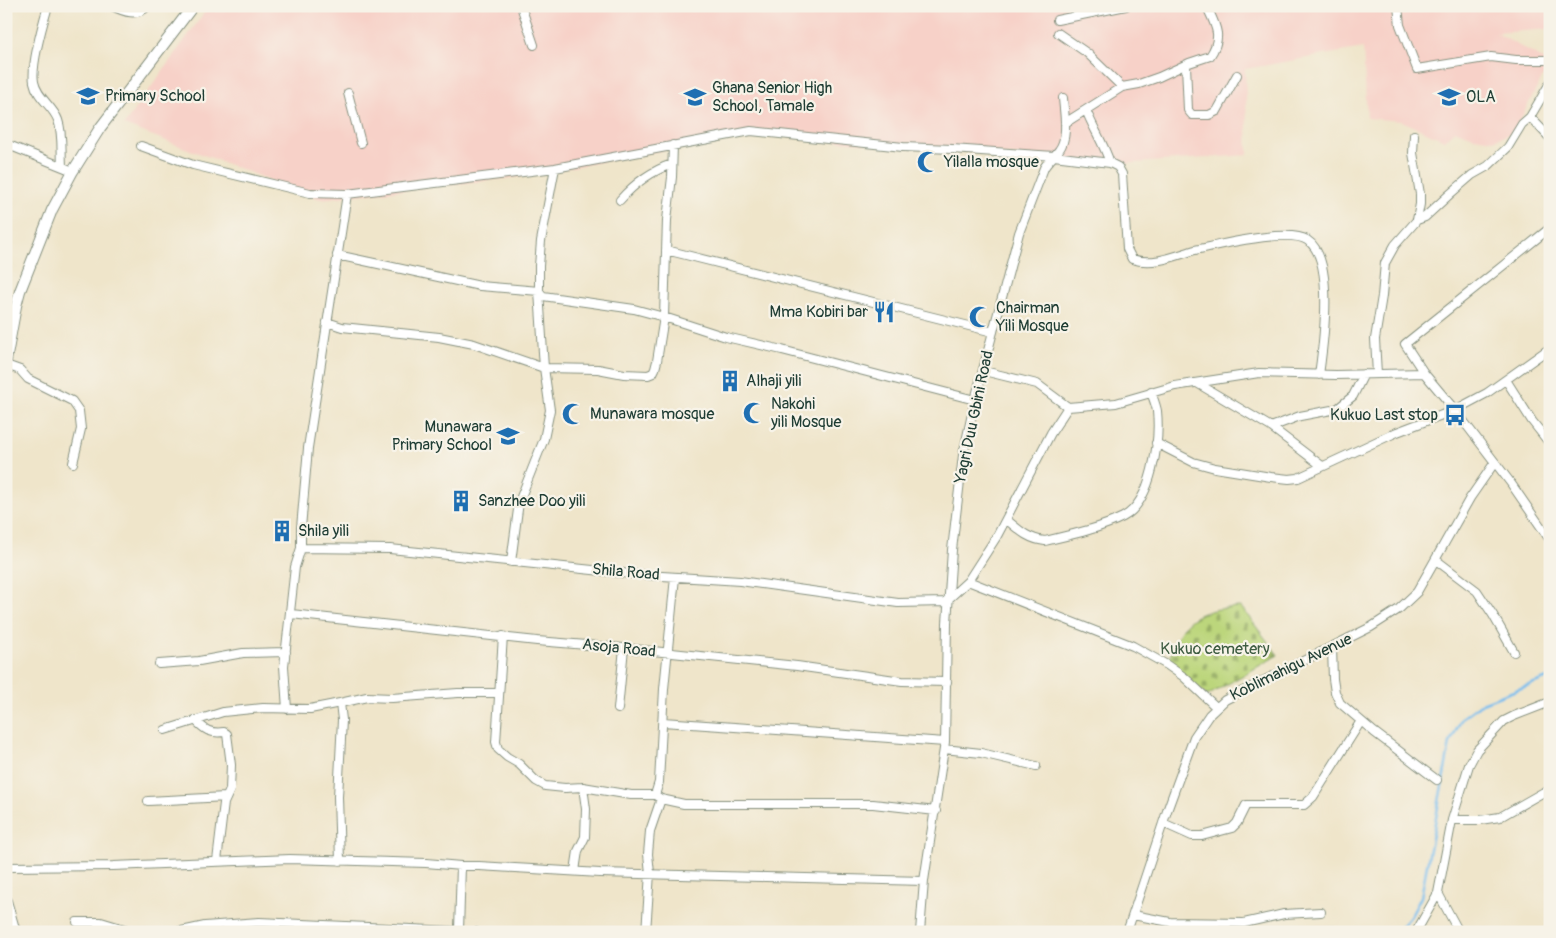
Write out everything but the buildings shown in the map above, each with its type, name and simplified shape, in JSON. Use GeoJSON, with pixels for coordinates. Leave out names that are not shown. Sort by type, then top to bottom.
{"type":"FeatureCollection","features":[{"type":"Feature","properties":{"kind":"street"},"geometry":{"type":"LineString","coordinates":[[48,6],[40,34],[34,81],[43,100],[53,110],[58,120],[62,166]]}},
{"type":"Feature","properties":{"kind":"street"},"geometry":{"type":"LineString","coordinates":[[112,6],[124,12],[132,13],[145,9],[148,6]]}},
{"type":"Feature","properties":{"kind":"street"},"geometry":{"type":"LineString","coordinates":[[6,361],[10,318],[52,210],[73,171],[100,128],[193,6]]}},
{"type":"Feature","properties":{"kind":"street"},"geometry":{"type":"LineString","coordinates":[[521,6],[534,45]]}},
{"type":"Feature","properties":{"kind":"street"},"geometry":{"type":"LineString","coordinates":[[1058,20],[1126,6]]}},
{"type":"Feature","properties":{"kind":"street"},"geometry":{"type":"LineString","coordinates":[[1398,6],[1400,25],[1417,69],[1491,57],[1516,60],[1550,60]]}},
{"type":"Feature","properties":{"kind":"street"},"geometry":{"type":"LineString","coordinates":[[1065,123],[1122,87],[1152,79],[1210,56],[1217,42],[1217,28],[1207,7]]}},
{"type":"Feature","properties":{"kind":"street"},"geometry":{"type":"LineString","coordinates":[[1058,33],[1087,53],[1122,87]]}},
{"type":"Feature","properties":{"kind":"street"},"geometry":{"type":"LineString","coordinates":[[1186,65],[1188,110],[1192,115],[1209,115],[1217,111],[1237,75]]}},
{"type":"Feature","properties":{"kind":"street"},"geometry":{"type":"LineString","coordinates":[[1377,374],[1375,339],[1385,263],[1395,244],[1417,220],[1425,217],[1465,182],[1488,166],[1508,147],[1522,124],[1530,117],[1550,83]]}},
{"type":"Feature","properties":{"kind":"street"},"geometry":{"type":"LineString","coordinates":[[348,94],[361,142]]}},
{"type":"Feature","properties":{"kind":"street","name":"Yagri Duu Gbini Road"},"geometry":{"type":"LineString","coordinates":[[920,932],[924,881],[936,811],[944,745],[952,550],[963,455],[975,400],[1019,233],[1044,168],[1064,142],[1063,98]]}},
{"type":"Feature","properties":{"kind":"street"},"geometry":{"type":"LineString","coordinates":[[1086,110],[1106,149],[1110,163]]}},
{"type":"Feature","properties":{"kind":"street"},"geometry":{"type":"LineString","coordinates":[[1530,117],[1550,138]]}},
{"type":"Feature","properties":{"kind":"street"},"geometry":{"type":"LineString","coordinates":[[141,146],[193,165],[266,183],[310,193],[347,194],[555,168],[751,131],[903,148],[952,149],[1054,156],[1110,163],[1118,167],[1122,174],[1127,249],[1132,259],[1152,261],[1228,243],[1284,236],[1296,236],[1307,240],[1315,248],[1323,265],[1326,310],[1319,375]]}},
{"type":"Feature","properties":{"kind":"street"},"geometry":{"type":"LineString","coordinates":[[1414,135],[1413,153],[1420,194],[1417,220]]}},
{"type":"Feature","properties":{"kind":"street"},"geometry":{"type":"LineString","coordinates":[[6,144],[73,171]]}},
{"type":"Feature","properties":{"kind":"street"},"geometry":{"type":"LineString","coordinates":[[327,322],[342,327],[439,337],[474,344],[544,368],[598,369],[624,374],[648,375],[652,373],[656,369],[664,317],[666,250],[673,145]]}},
{"type":"Feature","properties":{"kind":"street"},"geometry":{"type":"LineString","coordinates":[[620,200],[632,186],[645,176],[656,169],[672,164]]}},
{"type":"Feature","properties":{"kind":"street"},"geometry":{"type":"LineString","coordinates":[[511,562],[519,502],[547,430],[550,410],[544,368],[539,291],[541,241],[555,168]]}},
{"type":"Feature","properties":{"kind":"street"},"geometry":{"type":"LineString","coordinates":[[287,709],[284,666],[295,567],[300,548],[308,448],[347,194]]}},
{"type":"Feature","properties":{"kind":"street"},"geometry":{"type":"LineString","coordinates":[[1550,228],[1406,341],[1405,344],[1424,373],[1510,482],[1550,540]]}},
{"type":"Feature","properties":{"kind":"street"},"geometry":{"type":"LineString","coordinates":[[666,250],[993,332]]}},
{"type":"Feature","properties":{"kind":"street"},"geometry":{"type":"LineString","coordinates":[[337,255],[480,286],[539,291],[543,296],[592,302],[664,317],[726,337],[975,400]]}},
{"type":"Feature","properties":{"kind":"street"},"geometry":{"type":"LineString","coordinates":[[1156,443],[1194,462],[1215,468],[1271,477],[1298,478],[1397,432],[1455,410],[1487,393],[1550,348]]}},
{"type":"Feature","properties":{"kind":"street"},"geometry":{"type":"LineString","coordinates":[[6,365],[20,370],[28,379],[72,401],[79,411],[80,429],[73,463]]}},
{"type":"Feature","properties":{"kind":"street"},"geometry":{"type":"LineString","coordinates":[[984,371],[1037,384],[1068,407],[1116,403],[1175,386],[1259,373],[1319,375],[1424,373]]}},
{"type":"Feature","properties":{"kind":"street"},"geometry":{"type":"LineString","coordinates":[[1271,427],[1300,416],[1337,409],[1352,396],[1364,374]]}},
{"type":"Feature","properties":{"kind":"street"},"geometry":{"type":"LineString","coordinates":[[1506,380],[1532,421],[1550,444]]}},
{"type":"Feature","properties":{"kind":"street"},"geometry":{"type":"LineString","coordinates":[[1197,383],[1271,427],[1322,466]]}},
{"type":"Feature","properties":{"kind":"street"},"geometry":{"type":"LineString","coordinates":[[1007,520],[1024,534],[1036,540],[1045,541],[1102,526],[1124,517],[1134,508],[1152,472],[1156,443],[1156,411],[1151,392]]}},
{"type":"Feature","properties":{"kind":"street"},"geometry":{"type":"LineString","coordinates":[[949,600],[968,581],[1007,520],[1051,432],[1068,407]]}},
{"type":"Feature","properties":{"kind":"street","name":"Koblimahigu Avenue"},"geometry":{"type":"LineString","coordinates":[[1127,932],[1194,737],[1202,724],[1216,707],[1234,694],[1378,624],[1399,609],[1417,592],[1470,498],[1495,462]]}},
{"type":"Feature","properties":{"kind":"street","name":"Shila Road"},"geometry":{"type":"LineString","coordinates":[[300,548],[390,549],[511,562],[764,584],[898,603],[937,603],[949,600]]}},
{"type":"Feature","properties":{"kind":"street"},"geometry":{"type":"LineString","coordinates":[[1436,560],[1477,591],[1514,652]]}},
{"type":"Feature","properties":{"kind":"street"},"geometry":{"type":"LineString","coordinates":[[646,932],[650,873],[648,854],[650,831],[658,797],[675,577]]}},
{"type":"Feature","properties":{"kind":"street"},"geometry":{"type":"LineString","coordinates":[[968,581],[1133,646],[1168,665],[1184,677],[1216,707]]}},
{"type":"Feature","properties":{"kind":"street","name":"Asoja Road"},"geometry":{"type":"LineString","coordinates":[[291,614],[537,641],[798,666],[884,679],[947,682]]}},
{"type":"Feature","properties":{"kind":"street"},"geometry":{"type":"LineString","coordinates":[[503,636],[495,737],[498,749],[545,786],[583,787],[658,797],[684,804],[873,804],[936,811]]}},
{"type":"Feature","properties":{"kind":"street"},"geometry":{"type":"LineString","coordinates":[[1332,647],[1333,679],[1335,692],[1340,703],[1437,780]]}},
{"type":"Feature","properties":{"kind":"street"},"geometry":{"type":"LineString","coordinates":[[618,710],[624,648]]}},
{"type":"Feature","properties":{"kind":"street"},"geometry":{"type":"LineString","coordinates":[[159,664],[199,661],[244,653],[286,652]]}},
{"type":"Feature","properties":{"kind":"street"},"geometry":{"type":"LineString","coordinates":[[165,730],[230,711],[263,708],[310,709],[367,697],[392,698],[429,694],[498,694]]}},
{"type":"Feature","properties":{"kind":"street"},"geometry":{"type":"LineString","coordinates":[[1416,932],[1438,893],[1452,820],[1469,765],[1486,739],[1504,721],[1550,702]]}},
{"type":"Feature","properties":{"kind":"street"},"geometry":{"type":"LineString","coordinates":[[340,703],[342,720],[338,797],[340,861]]}},
{"type":"Feature","properties":{"kind":"street"},"geometry":{"type":"LineString","coordinates":[[196,720],[204,730],[211,733],[224,732],[227,734],[231,765],[230,790],[224,803],[217,861]]}},
{"type":"Feature","properties":{"kind":"street"},"geometry":{"type":"LineString","coordinates":[[1163,823],[1192,836],[1202,836],[1232,828],[1237,823],[1246,805],[1304,805],[1313,797],[1361,721]]}},
{"type":"Feature","properties":{"kind":"street"},"geometry":{"type":"LineString","coordinates":[[663,722],[944,745],[1036,766]]}},
{"type":"Feature","properties":{"kind":"street"},"geometry":{"type":"LineString","coordinates":[[574,871],[578,851],[585,837],[586,809],[583,787]]}},
{"type":"Feature","properties":{"kind":"street"},"geometry":{"type":"LineString","coordinates":[[1452,820],[1480,820],[1500,817],[1542,793],[1550,791]]}},
{"type":"Feature","properties":{"kind":"street"},"geometry":{"type":"LineString","coordinates":[[148,802],[226,797]]}},
{"type":"Feature","properties":{"kind":"street"},"geometry":{"type":"LineString","coordinates":[[6,867],[113,866],[290,859],[426,863],[574,871],[924,881]]}},
{"type":"Feature","properties":{"kind":"street"},"geometry":{"type":"LineString","coordinates":[[458,930],[461,866]]}},
{"type":"Feature","properties":{"kind":"street"},"geometry":{"type":"LineString","coordinates":[[1438,893],[1459,932]]}},
{"type":"Feature","properties":{"kind":"street"},"geometry":{"type":"LineString","coordinates":[[6,901],[15,932]]}},
{"type":"Feature","properties":{"kind":"street"},"geometry":{"type":"LineString","coordinates":[[1132,915],[1170,922],[1244,923],[1284,914],[1321,912]]}},
{"type":"Feature","properties":{"kind":"street"},"geometry":{"type":"LineString","coordinates":[[77,922],[101,922],[141,932]]}},
{"type":"Feature","properties":{"kind":"street"},"geometry":{"type":"LineString","coordinates":[[177,932],[205,926],[259,922],[387,930],[458,930],[476,932]]}},
{"type":"Feature","properties":{"kind":"shaded area","name":"Ghana Senior High School, Tamale"},"geometry":{"type":"Polygon","coordinates":[[[209,6],[1550,6],[1550,29],[1496,33],[1550,63],[1513,133],[1493,140],[1474,137],[1454,130],[1444,140],[1402,121],[1367,118],[1363,48],[1245,69],[1248,155],[1120,164],[750,134],[520,177],[320,199],[124,125],[209,6]]]}},
{"type":"Feature","properties":{"kind":"green space","name":"Kukuo cemetery"},"geometry":{"type":"Polygon","coordinates":[[[1241,607],[1278,655],[1207,696],[1168,661],[1176,640],[1188,622],[1195,617],[1217,609],[1241,607]]]}},
{"type":"Feature","properties":{"kind":"waterway"},"geometry":{"type":"LineString","coordinates":[[1397,932],[1411,916],[1421,897],[1450,743],[1462,718],[1482,703],[1550,677]]}},
{"type":"Feature","properties":{"kind":"place","name":"Primary School"},"geometry":{"type":"Point","coordinates":[88,96]}},
{"type":"Feature","properties":{"kind":"place","name":"Ghana Senior High School, Tamale"},"geometry":{"type":"Point","coordinates":[695,97]}},
{"type":"Feature","properties":{"kind":"place","name":"OLA"},"geometry":{"type":"Point","coordinates":[1449,97]}},
{"type":"Feature","properties":{"kind":"place","name":"Yilalla mosque"},"geometry":{"type":"Point","coordinates":[928,162]}},
{"type":"Feature","properties":{"kind":"place","name":"Mma Kobiri bar"},"geometry":{"type":"Point","coordinates":[884,312]}},
{"type":"Feature","properties":{"kind":"place","name":"Chairman Yili Mosque"},"geometry":{"type":"Point","coordinates":[980,317]}},
{"type":"Feature","properties":{"kind":"place","name":"Alhaji yili"},"geometry":{"type":"Point","coordinates":[730,381]}},
{"type":"Feature","properties":{"kind":"place","name":"Nakohi yili Mosque"},"geometry":{"type":"Point","coordinates":[754,413]}},
{"type":"Feature","properties":{"kind":"place","name":"Munawara mosque"},"geometry":{"type":"Point","coordinates":[573,414]}},
{"type":"Feature","properties":{"kind":"place","name":"Kukuo Last stop"},"geometry":{"type":"Point","coordinates":[1455,415]}},
{"type":"Feature","properties":{"kind":"place","name":"Munawara Primary School"},"geometry":{"type":"Point","coordinates":[508,436]}},
{"type":"Feature","properties":{"kind":"place","name":"Sanzhee Doo yili"},"geometry":{"type":"Point","coordinates":[461,501]}},
{"type":"Feature","properties":{"kind":"place","name":"Shila yili"},"geometry":{"type":"Point","coordinates":[282,531]}}]}
